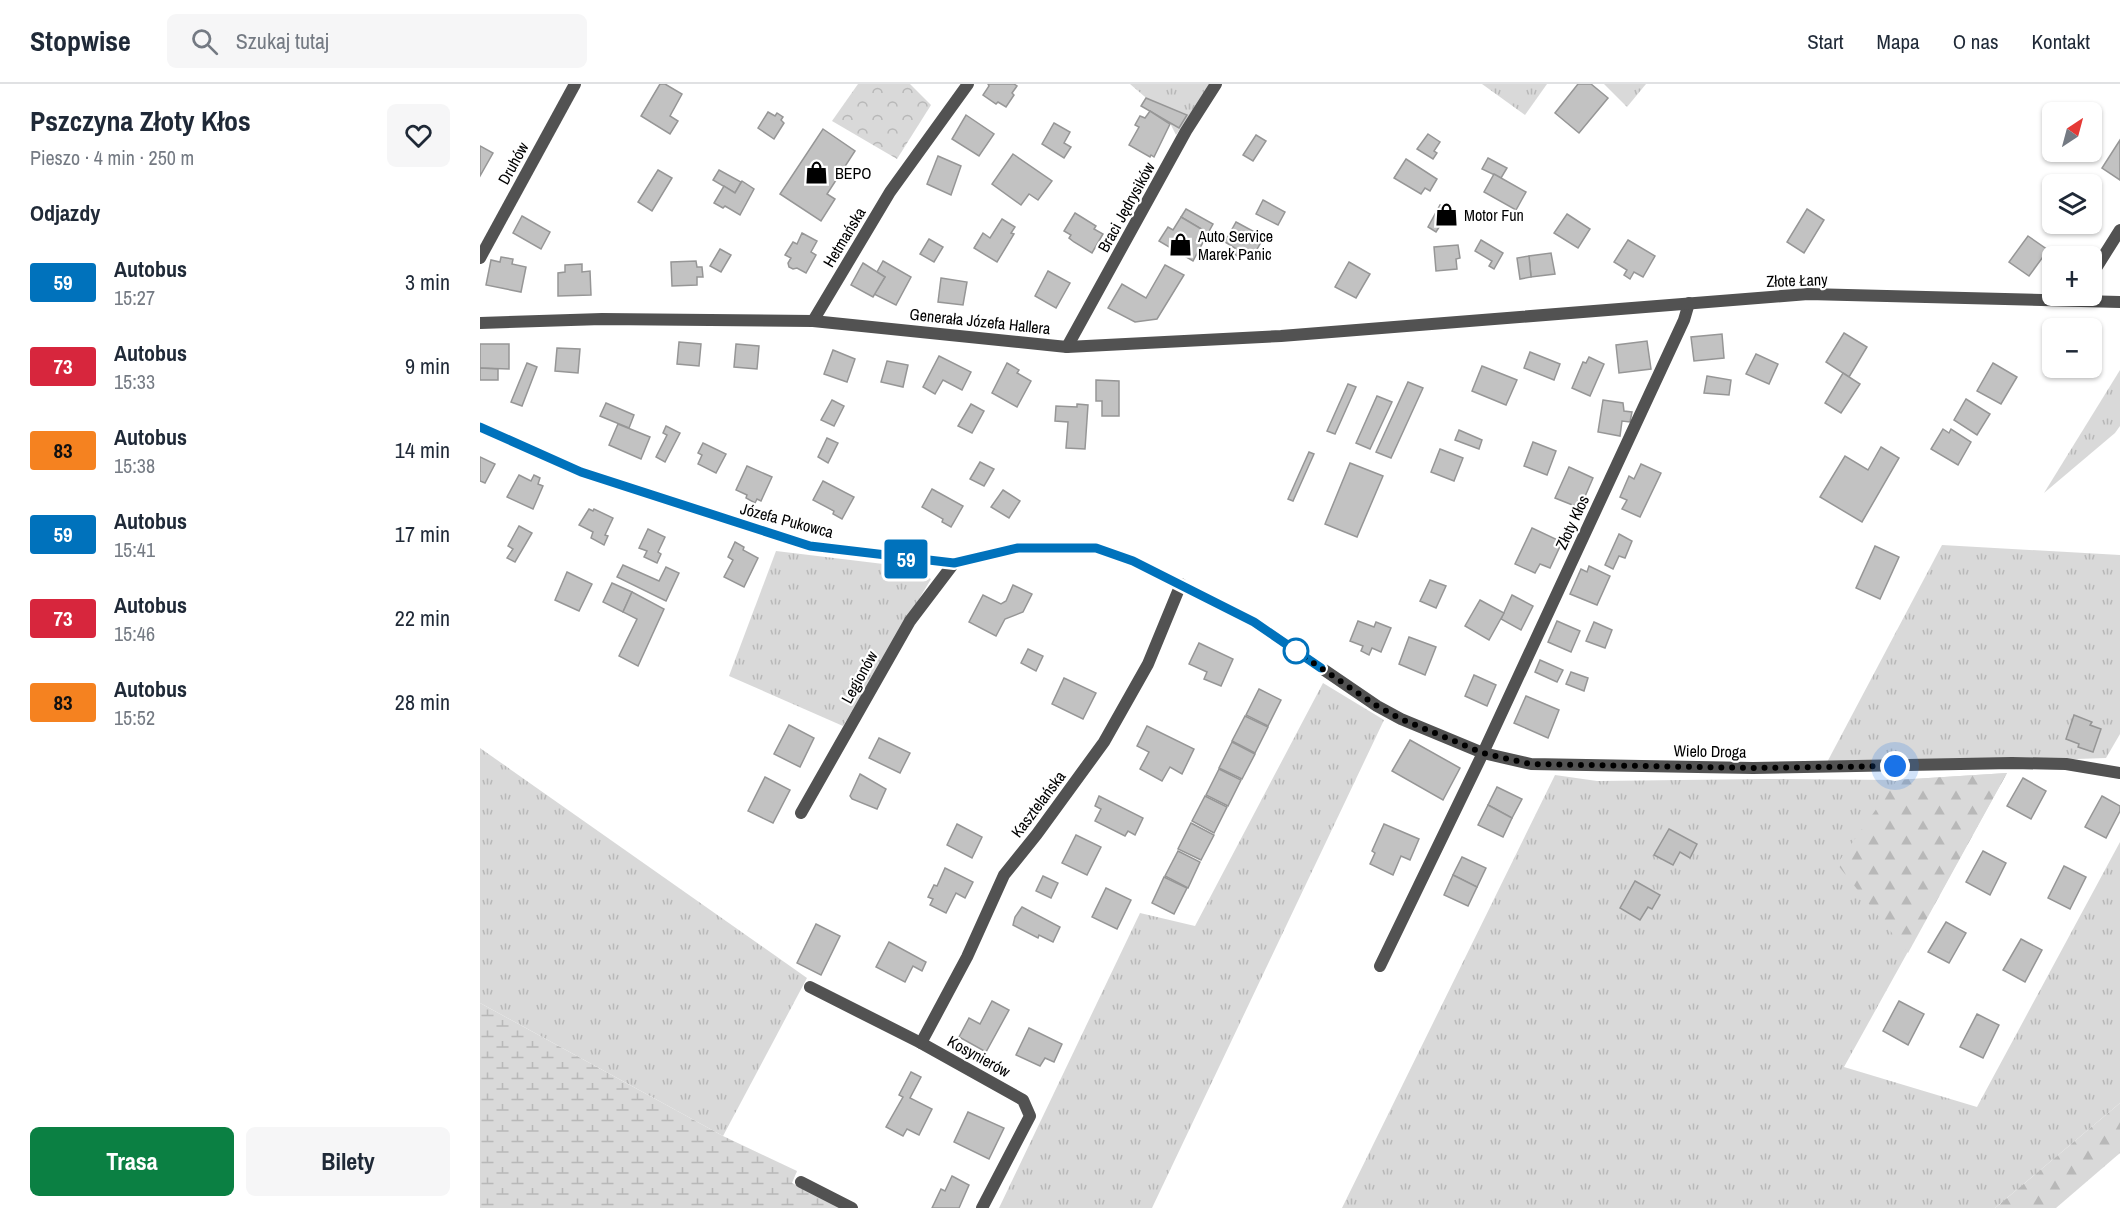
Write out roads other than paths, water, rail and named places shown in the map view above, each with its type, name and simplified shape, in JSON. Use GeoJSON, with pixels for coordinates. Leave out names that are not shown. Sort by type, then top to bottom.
{"type":"FeatureCollection","features":[{"type":"Feature","properties":{"kind":"street","name":"Druhów"},"geometry":{"type":"LineString","coordinates":[[480,258],[575,84]]}},
{"type":"Feature","properties":{"kind":"street","name":"Hetmańska"},"geometry":{"type":"LineString","coordinates":[[813,321],[890,192],[968,84]]}},
{"type":"Feature","properties":{"kind":"street","name":"Braci Jędrysików"},"geometry":{"type":"LineString","coordinates":[[1067,347],[1186,131],[1216,84]]}},
{"type":"Feature","properties":{"kind":"street"},"geometry":{"type":"LineString","coordinates":[[2102,259],[2120,230]]}},
{"type":"Feature","properties":{"kind":"street","name":"Złote Łany"},"geometry":{"type":"LineString","coordinates":[[1477,320],[1808,294],[2042,297]]}},
{"type":"Feature","properties":{"kind":"street","name":"Złote Łany"},"geometry":{"type":"LineString","coordinates":[[2102,300],[2120,302]]}},
{"type":"Feature","properties":{"kind":"street","name":"Złoty Kłos"},"geometry":{"type":"LineString","coordinates":[[1380,966],[1483,753],[1679,331],[1689,303]]}},
{"type":"Feature","properties":{"kind":"street","name":"Generała Józefa Hallera"},"geometry":{"type":"LineString","coordinates":[[480,323],[602,319],[813,321],[1067,347],[1281,336],[1477,320]]}},
{"type":"Feature","properties":{"kind":"street","name":"Józefa Pukowca"},"geometry":{"type":"LineString","coordinates":[[480,427],[581,472],[810,546],[954,563],[1018,548],[1096,548],[1133,561],[1254,622],[1321,668]]}},
{"type":"Feature","properties":{"kind":"street","name":"Legionów"},"geometry":{"type":"LineString","coordinates":[[801,813],[910,621],[954,563]]}},
{"type":"Feature","properties":{"kind":"street","name":"Kasztelańska"},"geometry":{"type":"LineString","coordinates":[[921,1043],[967,957],[1004,875],[1037,834],[1104,741],[1149,664],[1181,584]]}},
{"type":"Feature","properties":{"kind":"street","name":"Wielo Droga"},"geometry":{"type":"LineString","coordinates":[[1321,668],[1377,706],[1401,719],[1483,753],[1530,764],[1754,768],[2022,763],[2066,764],[2120,773]]}},
{"type":"Feature","properties":{"kind":"street","name":"Kosynierów"},"geometry":{"type":"LineString","coordinates":[[810,987],[921,1043],[1023,1100],[1030,1116],[982,1208]]}},
{"type":"Feature","properties":{"kind":"street"},"geometry":{"type":"LineString","coordinates":[[801,1182],[852,1208]]}},
{"type":"Feature","properties":{"kind":"place","name":"BEPO"},"geometry":{"type":"Point","coordinates":[817,173]}},
{"type":"Feature","properties":{"kind":"place","name":"Motor Fun"},"geometry":{"type":"Point","coordinates":[1446,215]}},
{"type":"Feature","properties":{"kind":"place","name":"Auto Service Marek Panic"},"geometry":{"type":"Point","coordinates":[1180,245]}}]}
